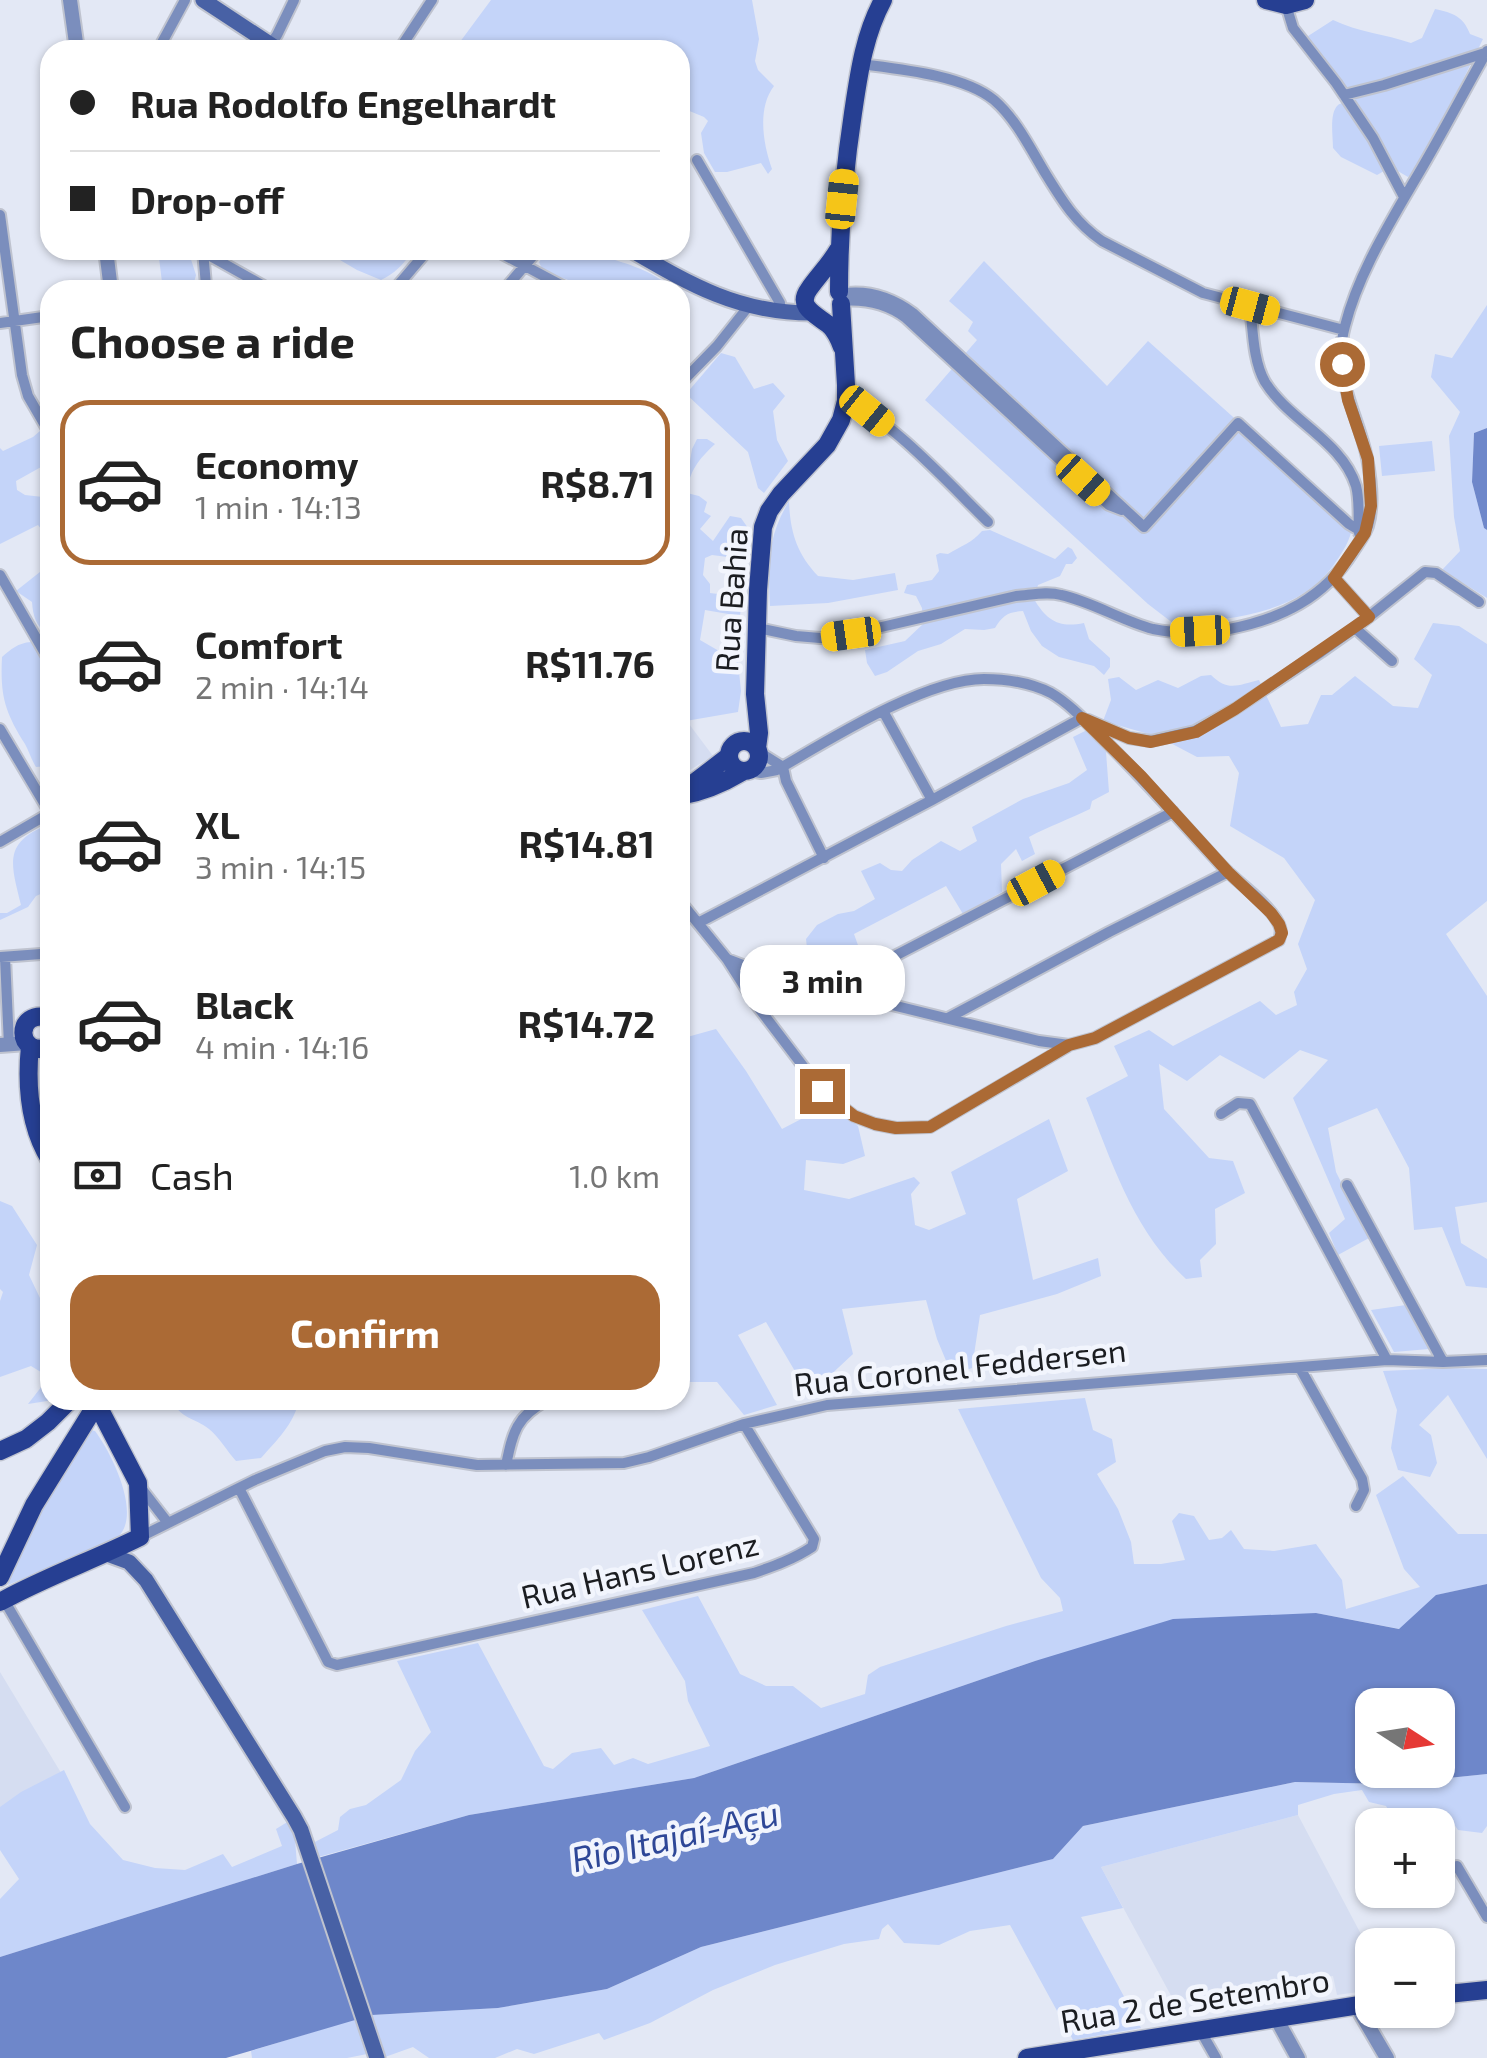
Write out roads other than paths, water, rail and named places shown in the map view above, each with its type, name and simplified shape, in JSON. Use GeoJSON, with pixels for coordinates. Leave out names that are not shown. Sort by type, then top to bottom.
{"type":"FeatureCollection","features":[{"type":"Feature","properties":{"kind":"main road"},"geometry":{"type":"LineString","coordinates":[[203,0],[260,40]]}},
{"type":"Feature","properties":{"kind":"main road","name":"Rua Bahia"},"geometry":{"type":"LineString","coordinates":[[758,750],[760,555],[766,518],[781,494],[835,432],[846,402],[839,249],[847,150],[860,64],[870,26],[883,0]]}},
{"type":"Feature","properties":{"kind":"main road"},"geometry":{"type":"LineString","coordinates":[[1266,0],[1305,0]]}},
{"type":"Feature","properties":{"kind":"main road"},"geometry":{"type":"LineString","coordinates":[[815,316],[806,305],[811,287],[839,249]]}},
{"type":"Feature","properties":{"kind":"main road"},"geometry":{"type":"LineString","coordinates":[[650,260],[688,280]]}},
{"type":"Feature","properties":{"kind":"main road"},"geometry":{"type":"LineString","coordinates":[[690,281],[748,307],[784,313],[830,317],[840,298],[828,283],[780,303],[748,307]]}},
{"type":"Feature","properties":{"kind":"main road","name":"Rua Bahia"},"geometry":{"type":"LineString","coordinates":[[815,316],[836,332],[844,357]]}},
{"type":"Feature","properties":{"kind":"main road","name":"Rua Bahia"},"geometry":{"type":"LineString","coordinates":[[733,749],[756,694]]}},
{"type":"Feature","properties":{"kind":"main road"},"geometry":{"type":"LineString","coordinates":[[690,787],[733,749],[750,742],[758,750],[758,763],[722,784],[690,793]]}},
{"type":"Feature","properties":{"kind":"main road"},"geometry":{"type":"LineString","coordinates":[[733,749],[732,766],[745,771]]}},
{"type":"Feature","properties":{"kind":"main road"},"geometry":{"type":"LineString","coordinates":[[40,1017],[36,1016],[24,1038],[35,1076],[30,1095],[34,1126],[40,1139]]}},
{"type":"Feature","properties":{"kind":"main road"},"geometry":{"type":"LineString","coordinates":[[0,1451],[26,1439],[60,1410]]}},
{"type":"Feature","properties":{"kind":"main road"},"geometry":{"type":"LineString","coordinates":[[48,1422],[90,1410]]}},
{"type":"Feature","properties":{"kind":"main road"},"geometry":{"type":"LineString","coordinates":[[0,1577],[34,1504],[93,1410]]}},
{"type":"Feature","properties":{"kind":"main road"},"geometry":{"type":"LineString","coordinates":[[97,1410],[138,1483],[141,1563],[146,1580]]}},
{"type":"Feature","properties":{"kind":"main road","name":"Rua Coronel Feddersen"},"geometry":{"type":"LineString","coordinates":[[2,1601],[140,1537]]}},
{"type":"Feature","properties":{"kind":"main road"},"geometry":{"type":"LineString","coordinates":[[107,1554],[129,1562],[146,1580],[294,1818],[377,2058]]}},
{"type":"Feature","properties":{"kind":"main road"},"geometry":{"type":"LineString","coordinates":[[1455,1993],[1487,1990]]}},
{"type":"Feature","properties":{"kind":"main road","name":"Rua 2 de Setembro"},"geometry":{"type":"LineString","coordinates":[[1028,2058],[1355,2005]]}},
{"type":"Feature","properties":{"kind":"street"},"geometry":{"type":"LineString","coordinates":[[70,0],[76,40]]}},
{"type":"Feature","properties":{"kind":"street"},"geometry":{"type":"LineString","coordinates":[[163,40],[184,0]]}},
{"type":"Feature","properties":{"kind":"street"},"geometry":{"type":"LineString","coordinates":[[276,40],[294,0]]}},
{"type":"Feature","properties":{"kind":"street"},"geometry":{"type":"LineString","coordinates":[[405,40],[432,0]]}},
{"type":"Feature","properties":{"kind":"street"},"geometry":{"type":"LineString","coordinates":[[1285,2],[1293,28],[1373,138],[1404,197]]}},
{"type":"Feature","properties":{"kind":"street"},"geometry":{"type":"LineString","coordinates":[[1344,95],[1486,52]]}},
{"type":"Feature","properties":{"kind":"street"},"geometry":{"type":"LineString","coordinates":[[758,628],[820,638],[1016,596],[1059,594],[1152,628],[1178,632],[1224,630],[1279,616],[1305,602],[1334,578],[1370,515],[1368,459],[1348,400],[1342,364],[1344,330],[1369,264],[1486,52]]}},
{"type":"Feature","properties":{"kind":"street"},"geometry":{"type":"LineString","coordinates":[[860,64],[940,77],[980,90],[1014,122],[1070,214],[1102,241],[1203,294],[1344,330]]}},
{"type":"Feature","properties":{"kind":"street"},"geometry":{"type":"LineString","coordinates":[[697,160],[780,303]]}},
{"type":"Feature","properties":{"kind":"street"},"geometry":{"type":"LineString","coordinates":[[0,215],[22,375],[40,417]]}},
{"type":"Feature","properties":{"kind":"street"},"geometry":{"type":"LineString","coordinates":[[218,260],[253,280]]}},
{"type":"Feature","properties":{"kind":"street"},"geometry":{"type":"LineString","coordinates":[[402,280],[420,260]]}},
{"type":"Feature","properties":{"kind":"street"},"geometry":{"type":"LineString","coordinates":[[513,260],[551,280]]}},
{"type":"Feature","properties":{"kind":"street"},"geometry":{"type":"LineString","coordinates":[[512,280],[529,260]]}},
{"type":"Feature","properties":{"kind":"street"},"geometry":{"type":"LineString","coordinates":[[840,298],[877,303],[897,311],[1144,527],[1238,424],[1360,535]]}},
{"type":"Feature","properties":{"kind":"street"},"geometry":{"type":"LineString","coordinates":[[1250,306],[1264,380],[1350,472],[1357,490],[1360,535]]}},
{"type":"Feature","properties":{"kind":"street"},"geometry":{"type":"LineString","coordinates":[[690,373],[748,307]]}},
{"type":"Feature","properties":{"kind":"street"},"geometry":{"type":"LineString","coordinates":[[0,323],[40,317]]}},
{"type":"Feature","properties":{"kind":"street"},"geometry":{"type":"LineString","coordinates":[[846,402],[867,411],[899,437],[988,522]]}},
{"type":"Feature","properties":{"kind":"street"},"geometry":{"type":"LineString","coordinates":[[1082,718],[1129,738],[1151,742],[1196,732],[1356,628],[1425,572],[1450,581],[1479,602]]}},
{"type":"Feature","properties":{"kind":"street"},"geometry":{"type":"LineString","coordinates":[[0,576],[40,645]]}},
{"type":"Feature","properties":{"kind":"street"},"geometry":{"type":"LineString","coordinates":[[1334,578],[1369,617]]}},
{"type":"Feature","properties":{"kind":"street"},"geometry":{"type":"LineString","coordinates":[[1356,628],[1392,661]]}},
{"type":"Feature","properties":{"kind":"street"},"geometry":{"type":"LineString","coordinates":[[690,914],[822,1091],[854,1116],[896,1128],[930,1127],[1069,1045],[1095,1038],[1279,940],[1282,933],[1271,913],[1082,718],[1052,694],[1011,681],[982,678],[926,691],[783,767],[771,772],[745,771]]}},
{"type":"Feature","properties":{"kind":"street"},"geometry":{"type":"LineString","coordinates":[[884,711],[932,800]]}},
{"type":"Feature","properties":{"kind":"street"},"geometry":{"type":"LineString","coordinates":[[698,924],[1082,718]]}},
{"type":"Feature","properties":{"kind":"street"},"geometry":{"type":"LineString","coordinates":[[0,729],[40,796]]}},
{"type":"Feature","properties":{"kind":"street"},"geometry":{"type":"LineString","coordinates":[[758,750],[783,767],[824,858]]}},
{"type":"Feature","properties":{"kind":"street"},"geometry":{"type":"LineString","coordinates":[[830,990],[1173,812]]}},
{"type":"Feature","properties":{"kind":"street"},"geometry":{"type":"LineString","coordinates":[[0,842],[40,819]]}},
{"type":"Feature","properties":{"kind":"street"},"geometry":{"type":"LineString","coordinates":[[947,1019],[1228,872]]}},
{"type":"Feature","properties":{"kind":"street"},"geometry":{"type":"LineString","coordinates":[[24,1038],[3,957],[40,954]]}},
{"type":"Feature","properties":{"kind":"street"},"geometry":{"type":"LineString","coordinates":[[727,959],[830,990],[1069,1045]]}},
{"type":"Feature","properties":{"kind":"street"},"geometry":{"type":"LineString","coordinates":[[1221,1114],[1238,1103],[1250,1104],[1387,1360]]}},
{"type":"Feature","properties":{"kind":"street"},"geometry":{"type":"LineString","coordinates":[[1348,1185],[1442,1362]]}},
{"type":"Feature","properties":{"kind":"street","name":"Rua Coronel Feddersen"},"geometry":{"type":"LineString","coordinates":[[140,1537],[239,1488],[325,1451],[345,1447],[477,1465],[624,1463],[744,1424],[826,1405],[1387,1360],[1487,1360]]}},
{"type":"Feature","properties":{"kind":"street"},"geometry":{"type":"LineString","coordinates":[[1300,1368],[1362,1479],[1364,1490],[1356,1506]]}},
{"type":"Feature","properties":{"kind":"street"},"geometry":{"type":"LineString","coordinates":[[506,1465],[520,1420],[534,1410]]}},
{"type":"Feature","properties":{"kind":"street","name":"Rua Hans Lorenz"},"geometry":{"type":"LineString","coordinates":[[239,1488],[328,1662],[337,1665],[754,1573],[808,1551],[814,1539],[744,1424]]}},
{"type":"Feature","properties":{"kind":"street"},"geometry":{"type":"LineString","coordinates":[[138,1483],[168,1523]]}},
{"type":"Feature","properties":{"kind":"street"},"geometry":{"type":"LineString","coordinates":[[2,1601],[125,1807]]}},
{"type":"Feature","properties":{"kind":"street"},"geometry":{"type":"LineString","coordinates":[[1456,1866],[1487,1917]]}},
{"type":"Feature","properties":{"kind":"street"},"geometry":{"type":"LineString","coordinates":[[1276,2018],[1298,2058]]}},
{"type":"Feature","properties":{"kind":"street"},"geometry":{"type":"LineString","coordinates":[[1374,2028],[1387,2058]]}},
{"type":"Feature","properties":{"kind":"street"},"geometry":{"type":"LineString","coordinates":[[1200,2030],[1216,2058]]}},
{"type":"Feature","properties":{"kind":"water"},"geometry":{"type":"Polygon","coordinates":[[[1487,428],[1487,530],[1472,482],[1474,433],[1487,428]]]}},
{"type":"Feature","properties":{"kind":"water","name":"Rio Itajaí-Açu"},"geometry":{"type":"Polygon","coordinates":[[[1487,1584],[1487,1774],[1455,1777],[1455,1688],[1355,1688],[1355,1783],[1295,1782],[1083,1826],[1053,1859],[701,1947],[607,1989],[498,2008],[372,2015],[226,2058],[0,2058],[0,1957],[297,1864],[469,1815],[694,1778],[1035,1661],[1173,1619],[1316,1613],[1399,1629],[1436,1595],[1487,1584]]]}}]}
